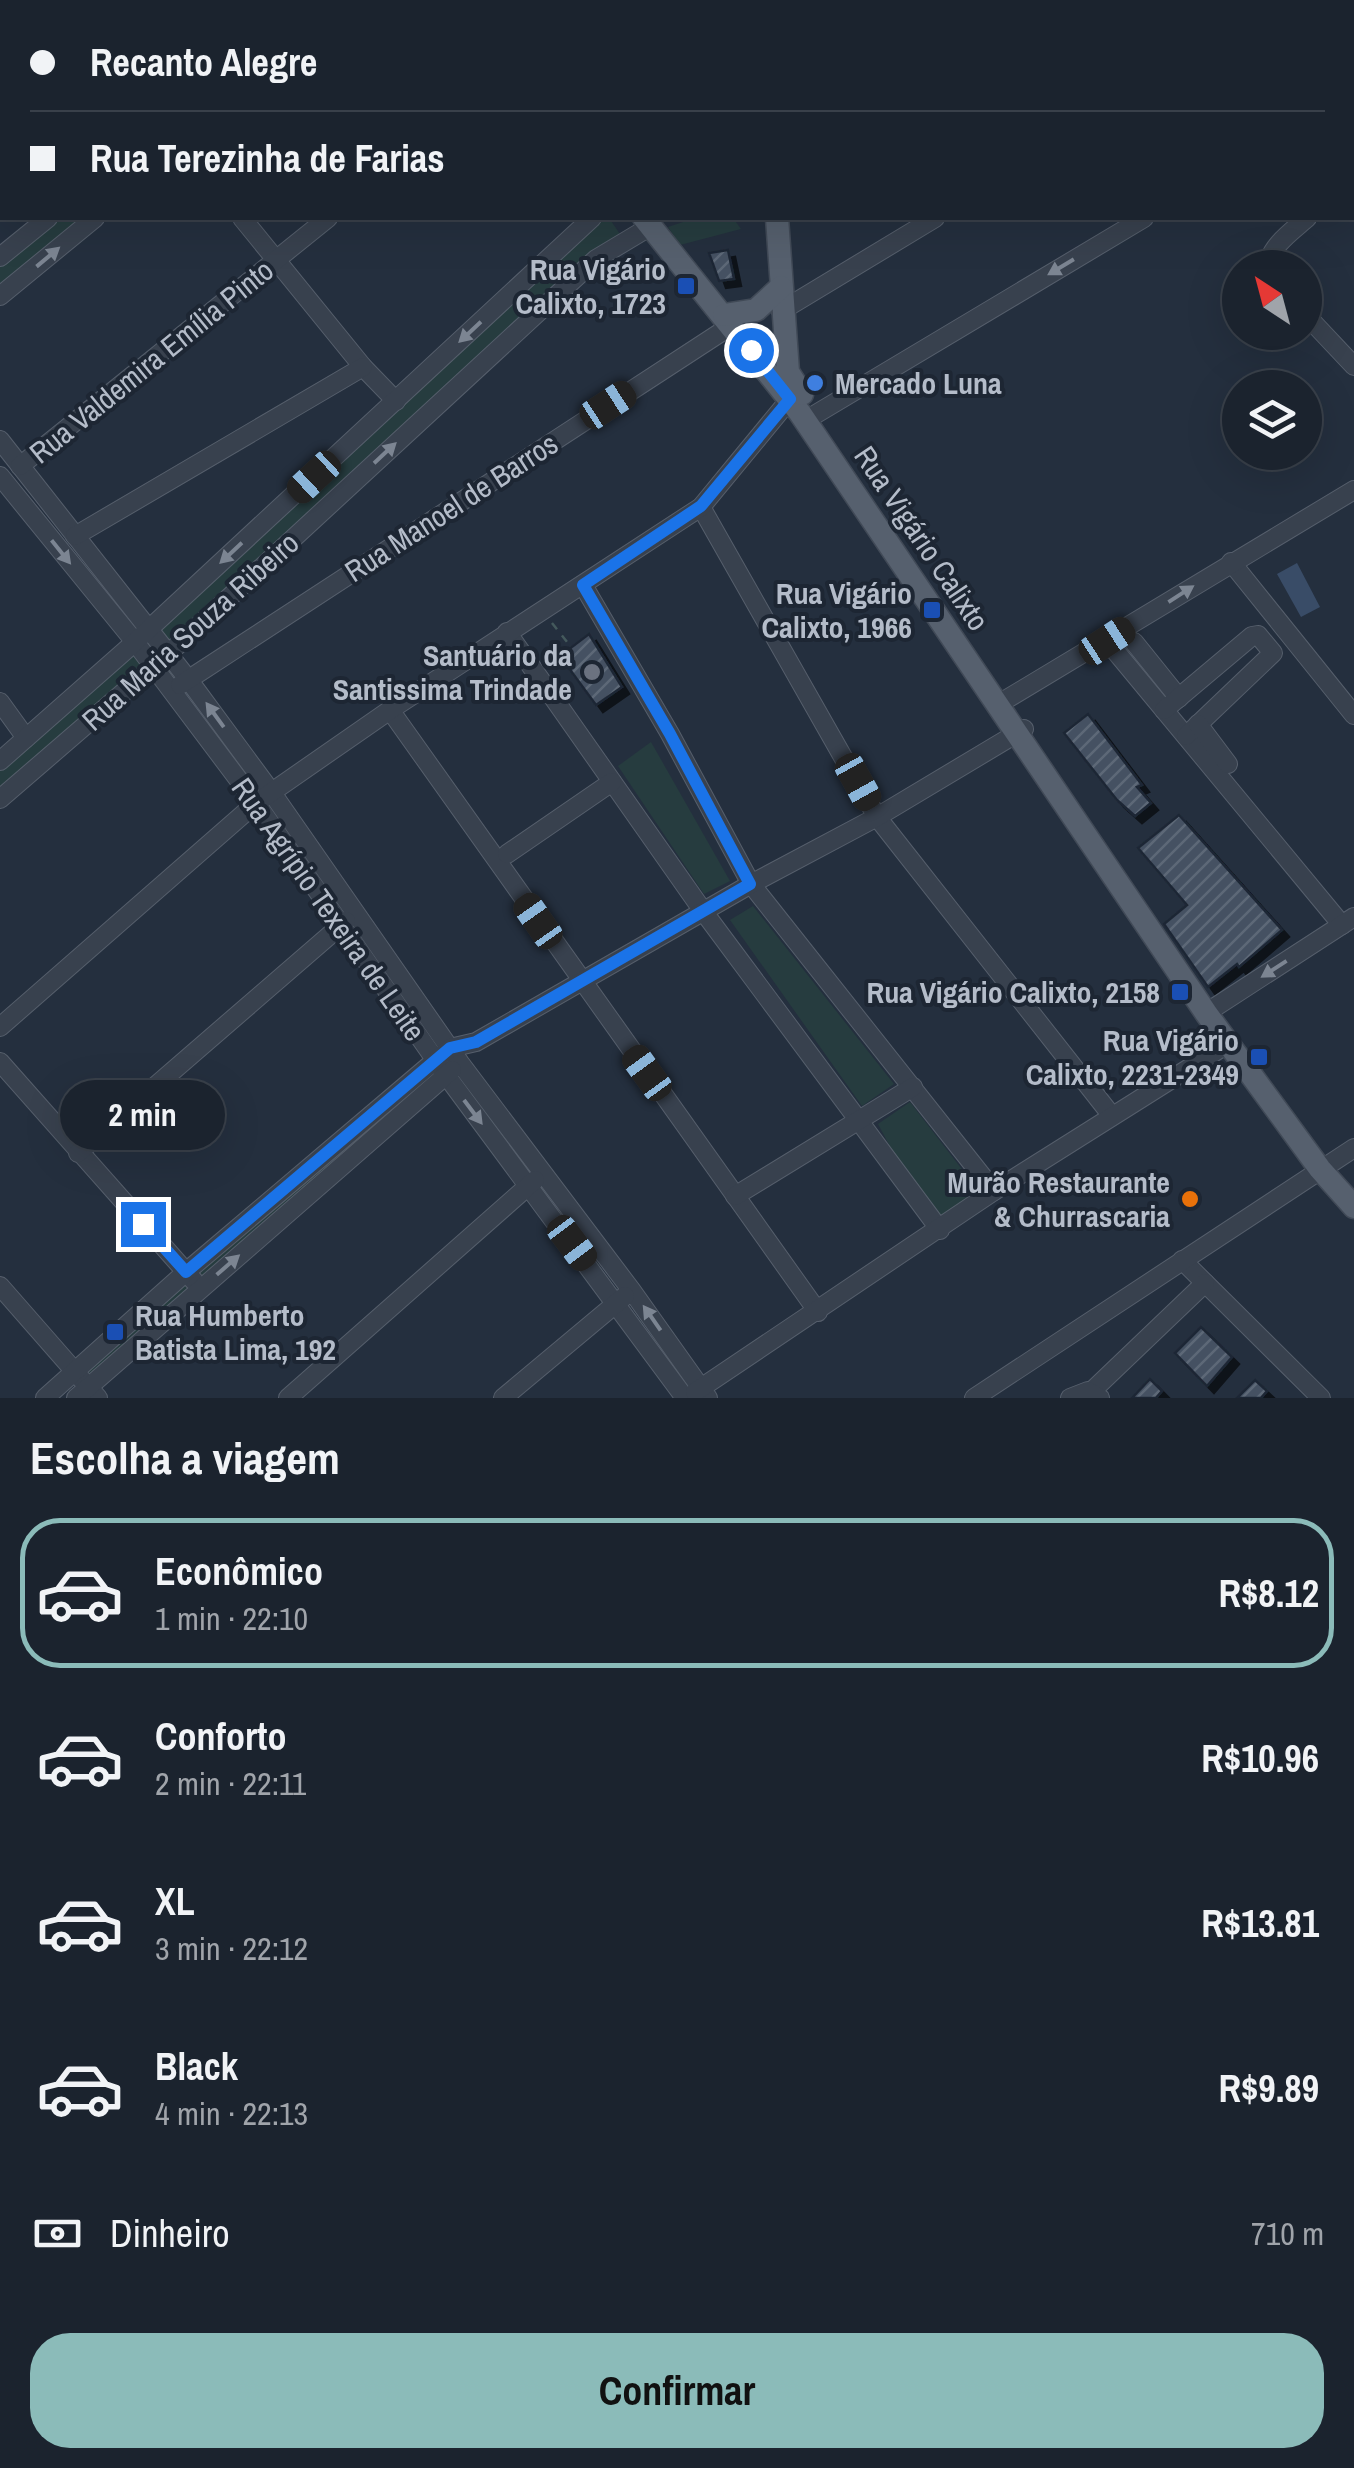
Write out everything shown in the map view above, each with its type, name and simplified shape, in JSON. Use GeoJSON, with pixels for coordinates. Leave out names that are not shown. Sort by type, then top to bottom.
{"type":"FeatureCollection","features":[{"type":"Feature","properties":{"kind":"main road","name":"Rua Vigário Calixto"},"geometry":{"type":"LineString","coordinates":[[777,220],[788,372],[908,543],[1033,754],[1206,1013],[1320,1169],[1354,1207]]}},
{"type":"Feature","properties":{"kind":"main road","name":"Rua Vigário Calixto"},"geometry":{"type":"LineString","coordinates":[[647,222],[790,399],[1002,702]]}},
{"type":"Feature","properties":{"kind":"main road"},"geometry":{"type":"LineString","coordinates":[[728,320],[756,310],[781,287]]}},
{"type":"Feature","properties":{"kind":"street"},"geometry":{"type":"LineString","coordinates":[[0,257],[46,220]]}},
{"type":"Feature","properties":{"kind":"street"},"geometry":{"type":"LineString","coordinates":[[0,296],[93,220]]}},
{"type":"Feature","properties":{"kind":"street"},"geometry":{"type":"LineString","coordinates":[[244,220],[362,367],[396,400]]}},
{"type":"Feature","properties":{"kind":"street","name":"Rua Valdemira Emília Pinto"},"geometry":{"type":"LineString","coordinates":[[20,466],[326,220]]}},
{"type":"Feature","properties":{"kind":"street","name":"Rua Maria Souza Ribeiro"},"geometry":{"type":"LineString","coordinates":[[0,761],[142,636],[590,220]]}},
{"type":"Feature","properties":{"kind":"street"},"geometry":{"type":"LineString","coordinates":[[781,312],[932,220]]}},
{"type":"Feature","properties":{"kind":"street"},"geometry":{"type":"LineString","coordinates":[[816,414],[1141,220]]}},
{"type":"Feature","properties":{"kind":"street"},"geometry":{"type":"LineString","coordinates":[[1274,250],[1305,220]]}},
{"type":"Feature","properties":{"kind":"street","name":"Rua Maria Souza Ribeiro"},"geometry":{"type":"LineString","coordinates":[[0,799],[169,653],[596,259],[647,222]]}},
{"type":"Feature","properties":{"kind":"street","name":"Rua Manoel de Barros"},"geometry":{"type":"LineString","coordinates":[[172,691],[728,320]]}},
{"type":"Feature","properties":{"kind":"street"},"geometry":{"type":"LineString","coordinates":[[1322,332],[1354,366]]}},
{"type":"Feature","properties":{"kind":"street"},"geometry":{"type":"LineString","coordinates":[[75,536],[362,367]]}},
{"type":"Feature","properties":{"kind":"street"},"geometry":{"type":"LineString","coordinates":[[0,1026],[256,803],[701,506],[790,399]]}},
{"type":"Feature","properties":{"kind":"street","name":"Rua Agrípio Texeira de Leite"},"geometry":{"type":"LineString","coordinates":[[0,440],[110,581],[142,636],[152,668],[256,803],[340,926],[447,1061],[695,1395]]}},
{"type":"Feature","properties":{"kind":"street","name":"Rua Agrípio Texeira de Leite"},"geometry":{"type":"LineString","coordinates":[[0,476],[142,636],[169,653],[356,913],[447,1061]]}},
{"type":"Feature","properties":{"kind":"street"},"geometry":{"type":"LineString","coordinates":[[1002,702],[1354,490]]}},
{"type":"Feature","properties":{"kind":"street"},"geometry":{"type":"LineString","coordinates":[[701,506],[877,817],[1112,1116]]}},
{"type":"Feature","properties":{"kind":"street"},"geometry":{"type":"LineString","coordinates":[[1231,562],[1354,715]]}},
{"type":"Feature","properties":{"kind":"street"},"geometry":{"type":"LineString","coordinates":[[583,585],[670,734],[750,884],[994,1191]]}},
{"type":"Feature","properties":{"kind":"street"},"geometry":{"type":"LineString","coordinates":[[507,632],[704,911],[940,1230]]}},
{"type":"Feature","properties":{"kind":"street"},"geometry":{"type":"LineString","coordinates":[[1172,704],[1252,636],[1258,636],[1273,653],[1192,730]]}},
{"type":"Feature","properties":{"kind":"street"},"geometry":{"type":"LineString","coordinates":[[1107,641],[1172,704]]}},
{"type":"Feature","properties":{"kind":"street"},"geometry":{"type":"LineString","coordinates":[[1134,642],[1172,704],[1348,921],[1206,1013]]}},
{"type":"Feature","properties":{"kind":"street"},"geometry":{"type":"LineString","coordinates":[[0,702],[26,738]]}},
{"type":"Feature","properties":{"kind":"street"},"geometry":{"type":"LineString","coordinates":[[390,710],[818,1312]]}},
{"type":"Feature","properties":{"kind":"street"},"geometry":{"type":"LineString","coordinates":[[1192,730],[1228,764]]}},
{"type":"Feature","properties":{"kind":"street"},"geometry":{"type":"LineString","coordinates":[[84,1389],[186,1272],[447,1061],[1020,732]]}},
{"type":"Feature","properties":{"kind":"street"},"geometry":{"type":"LineString","coordinates":[[507,854],[612,782]]}},
{"type":"Feature","properties":{"kind":"street"},"geometry":{"type":"LineString","coordinates":[[78,1152],[356,913]]}},
{"type":"Feature","properties":{"kind":"street"},"geometry":{"type":"LineString","coordinates":[[695,1395],[994,1191],[1230,1044]]}},
{"type":"Feature","properties":{"kind":"street"},"geometry":{"type":"LineString","coordinates":[[46,1398],[84,1389],[201,1288],[447,1061]]}},
{"type":"Feature","properties":{"kind":"street"},"geometry":{"type":"LineString","coordinates":[[0,1062],[201,1288]]}},
{"type":"Feature","properties":{"kind":"street"},"geometry":{"type":"LineString","coordinates":[[735,1196],[914,1087]]}},
{"type":"Feature","properties":{"kind":"street"},"geometry":{"type":"LineString","coordinates":[[974,1398],[1354,1148]]}},
{"type":"Feature","properties":{"kind":"street"},"geometry":{"type":"LineString","coordinates":[[288,1398],[536,1179]]}},
{"type":"Feature","properties":{"kind":"street"},"geometry":{"type":"LineString","coordinates":[[1182,1260],[1321,1398]]}},
{"type":"Feature","properties":{"kind":"street"},"geometry":{"type":"LineString","coordinates":[[1070,1398],[1096,1394],[1205,1283]]}},
{"type":"Feature","properties":{"kind":"street"},"geometry":{"type":"LineString","coordinates":[[0,1286],[84,1389]]}},
{"type":"Feature","properties":{"kind":"street"},"geometry":{"type":"LineString","coordinates":[[503,1398],[624,1296]]}},
{"type":"Feature","properties":{"kind":"path"},"geometry":{"type":"LineString","coordinates":[[541,610],[571,647]]}},
{"type":"Feature","properties":{"kind":"green space"},"geometry":{"type":"Polygon","coordinates":[[[50,220],[88,220],[0,291],[0,261],[50,220]]]}},
{"type":"Feature","properties":{"kind":"green space"},"geometry":{"type":"Polygon","coordinates":[[[602,220],[610,220],[622,237],[170,645],[156,630],[602,220]]]}},
{"type":"Feature","properties":{"kind":"green space"},"geometry":{"type":"Polygon","coordinates":[[[689,220],[734,220],[741,229],[680,245],[668,227],[689,220]]]}},
{"type":"Feature","properties":{"kind":"green space"},"geometry":{"type":"Polygon","coordinates":[[[134,650],[145,667],[0,792],[0,770],[134,650]]]}},
{"type":"Feature","properties":{"kind":"green space"},"geometry":{"type":"Polygon","coordinates":[[[651,742],[730,881],[704,894],[618,766],[651,742]]]}},
{"type":"Feature","properties":{"kind":"green space"},"geometry":{"type":"Polygon","coordinates":[[[753,906],[894,1084],[862,1106],[730,920],[753,906]]]}},
{"type":"Feature","properties":{"kind":"green space"},"geometry":{"type":"Polygon","coordinates":[[[432,1065],[440,1076],[202,1283],[192,1273],[432,1065]]]}},
{"type":"Feature","properties":{"kind":"green space"},"geometry":{"type":"Polygon","coordinates":[[[910,1102],[981,1194],[939,1221],[901,1167],[878,1124],[910,1102]]]}},
{"type":"Feature","properties":{"kind":"green space"},"geometry":{"type":"Polygon","coordinates":[[[186,1278],[196,1287],[90,1381],[83,1372],[186,1278]]]}},
{"type":"Feature","properties":{"kind":"water"},"geometry":{"type":"Polygon","coordinates":[[[1297,563],[1320,607],[1301,617],[1277,574],[1297,563]]]}},
{"type":"Feature","properties":{"kind":"building"},"geometry":{"type":"Polygon","coordinates":[[[728,250],[734,279],[719,281],[709,253],[728,250]]]}},
{"type":"Feature","properties":{"kind":"building","name":"Santuário da Santissima Trindade"},"geometry":{"type":"Polygon","coordinates":[[[589,634],[622,687],[596,705],[560,656],[589,634]]]}},
{"type":"Feature","properties":{"kind":"building"},"geometry":{"type":"Polygon","coordinates":[[[1088,714],[1142,785],[1137,787],[1151,803],[1135,816],[1117,800],[1064,733],[1088,714]]]}},
{"type":"Feature","properties":{"kind":"building"},"geometry":{"type":"Polygon","coordinates":[[[1179,815],[1282,930],[1239,967],[1237,964],[1208,987],[1164,924],[1187,905],[1138,848],[1179,815]]]}},
{"type":"Feature","properties":{"kind":"building"},"geometry":{"type":"Polygon","coordinates":[[[1201,1327],[1232,1357],[1207,1386],[1175,1353],[1201,1327]]]}},
{"type":"Feature","properties":{"kind":"building"},"geometry":{"type":"Polygon","coordinates":[[[1150,1379],[1162,1391],[1156,1398],[1132,1398],[1150,1379]]]}},
{"type":"Feature","properties":{"kind":"building"},"geometry":{"type":"Polygon","coordinates":[[[1255,1380],[1267,1391],[1261,1398],[1237,1398],[1255,1380]]]}},
{"type":"Feature","properties":{"kind":"place","name":"Rua Vigário Calixto, 1723"},"geometry":{"type":"Point","coordinates":[686,286]}},
{"type":"Feature","properties":{"kind":"place","name":"Mercado Luna"},"geometry":{"type":"Point","coordinates":[815,383]}},
{"type":"Feature","properties":{"kind":"place","name":"Rua Vigário Calixto, 1966"},"geometry":{"type":"Point","coordinates":[932,610]}},
{"type":"Feature","properties":{"kind":"place","name":"Santuário da Santissima Trindade"},"geometry":{"type":"Point","coordinates":[592,672]}},
{"type":"Feature","properties":{"kind":"place","name":"Rua Vigário Calixto, 2158"},"geometry":{"type":"Point","coordinates":[1180,992]}},
{"type":"Feature","properties":{"kind":"place","name":"Rua Vigário Calixto, 2231-2349"},"geometry":{"type":"Point","coordinates":[1259,1057]}},
{"type":"Feature","properties":{"kind":"place","name":"Murão Restaurante & Churrascaria"},"geometry":{"type":"Point","coordinates":[1190,1199]}},
{"type":"Feature","properties":{"kind":"place","name":"Rua Humberto Batista Lima, 192"},"geometry":{"type":"Point","coordinates":[115,1332]}},
{"type":"Feature","properties":{"kind":"route"},"geometry":{"type":"LineString","coordinates":[[143,1224],[186,1272],[434,1058],[450,1048],[476,1042],[750,884],[670,734],[583,585],[701,506],[790,399],[751,350]]}}]}
